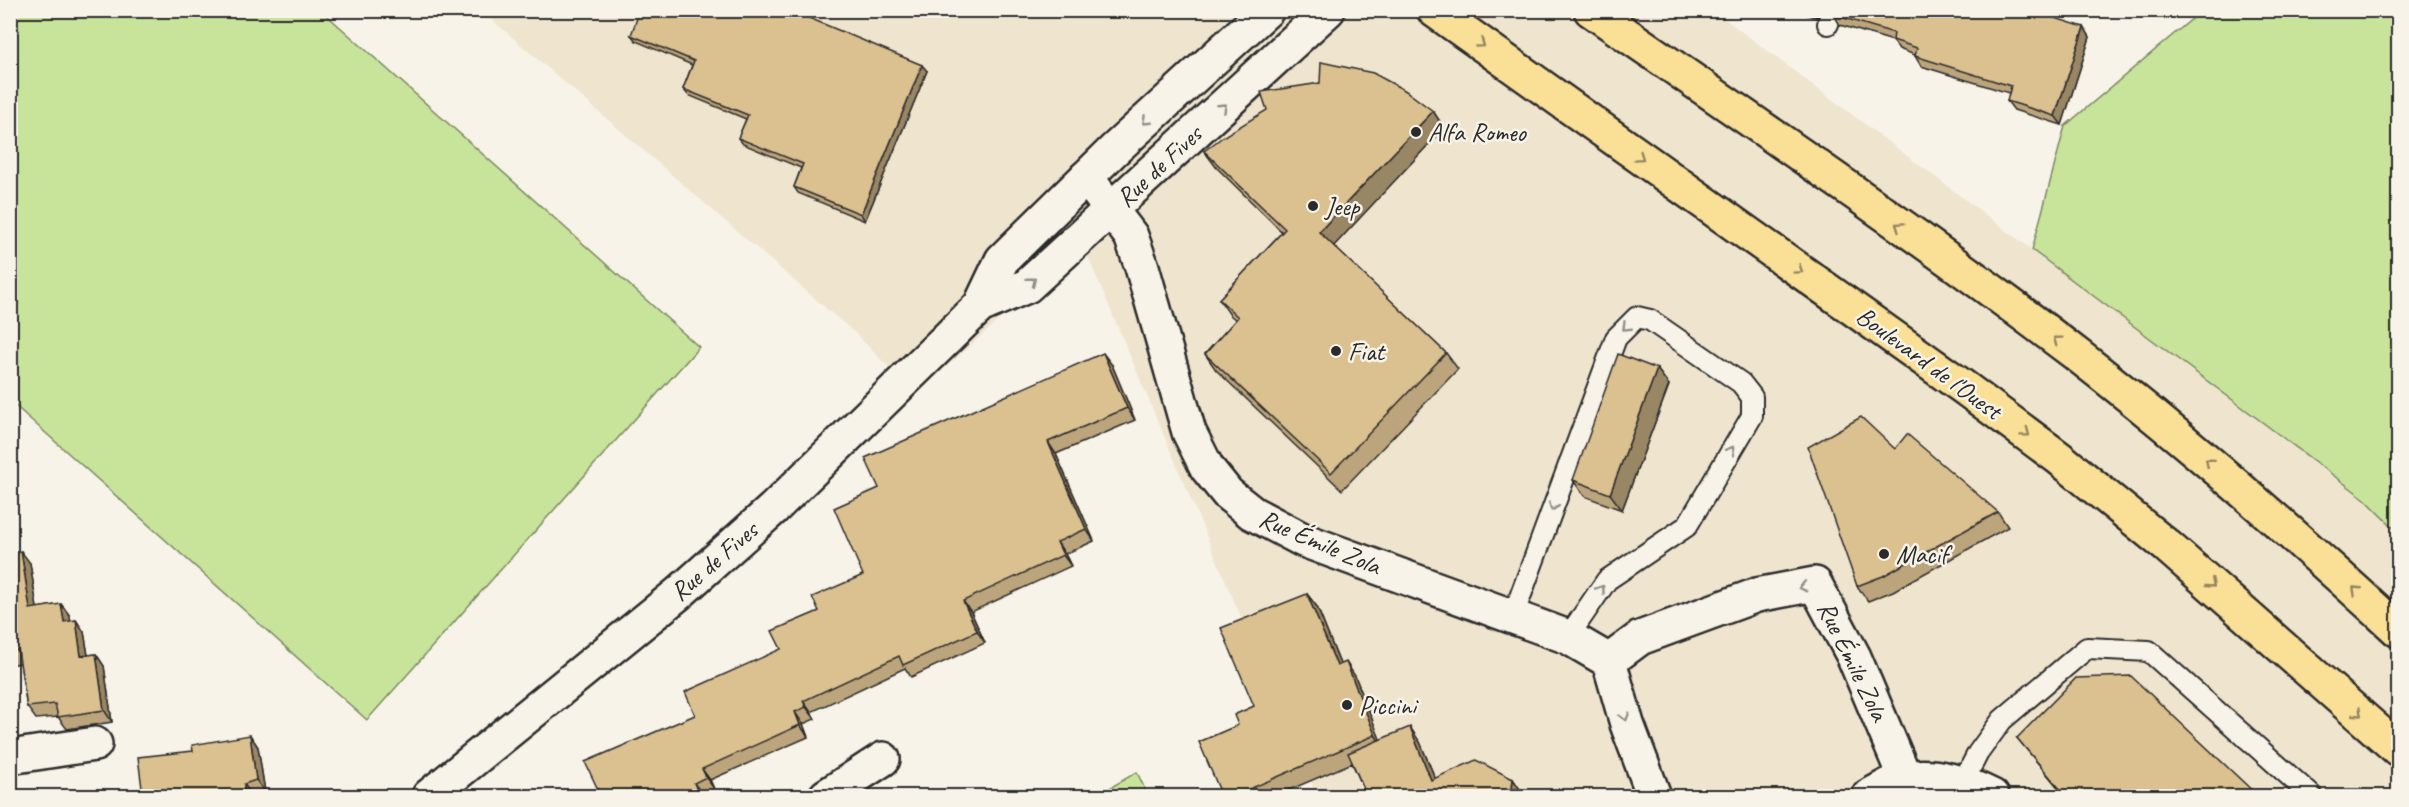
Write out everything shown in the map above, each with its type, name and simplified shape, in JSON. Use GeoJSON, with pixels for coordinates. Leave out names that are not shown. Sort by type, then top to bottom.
{"type":"FeatureCollection","features":[{"type":"Feature","properties":{"kind":"main road","name":"Boulevard de l'Ouest"},"geometry":{"type":"LineString","coordinates":[[1434,10],[1966,389],[2059,458],[2167,546],[2398,749]]}},
{"type":"Feature","properties":{"kind":"main road"},"geometry":{"type":"LineString","coordinates":[[1591,10],[1789,147],[2076,354],[2301,540],[2398,630]]}},
{"type":"Feature","properties":{"kind":"street","name":"Rue de Fives"},"geometry":{"type":"LineString","coordinates":[[429,796],[463,787],[729,549],[818,466],[980,306],[1002,260],[1086,177],[1267,10]]}},
{"type":"Feature","properties":{"kind":"street","name":"Rue de Fives"},"geometry":{"type":"LineString","coordinates":[[980,306],[1027,286],[1328,10]]}},
{"type":"Feature","properties":{"kind":"street","name":"Rue Émile Zola"},"geometry":{"type":"LineString","coordinates":[[1086,177],[1131,236],[1189,432],[1207,468],[1228,494],[1252,513],[1303,540],[1568,637],[1609,661],[1641,638],[1756,595],[1815,584],[1854,657],[1905,778]]}},
{"type":"Feature","properties":{"kind":"street"},"geometry":{"type":"LineString","coordinates":[[1609,661],[1627,724],[1654,796]]}},
{"type":"Feature","properties":{"kind":"street"},"geometry":{"type":"LineString","coordinates":[[10,757],[95,744]]}},
{"type":"Feature","properties":{"kind":"street"},"geometry":{"type":"LineString","coordinates":[[826,796],[883,759]]}},
{"type":"Feature","properties":{"kind":"street"},"geometry":{"type":"LineString","coordinates":[[1869,796],[1905,778],[1924,777],[1962,784],[1992,796]]}},
{"type":"Feature","properties":{"kind":"lane"},"geometry":{"type":"LineString","coordinates":[[1513,616],[1616,338],[1637,317],[1650,320],[1741,383],[1752,397],[1752,416],[1687,526],[1607,580],[1568,637]]}},
{"type":"Feature","properties":{"kind":"lane"},"geometry":{"type":"LineString","coordinates":[[1962,784],[1978,753],[2002,720],[2087,648],[2149,651],[2312,796]]}},
{"type":"Feature","properties":{"kind":"shaded area"},"geometry":{"type":"Polygon","coordinates":[[[482,11],[1714,11],[2364,499],[2398,440],[2398,796],[1317,796],[1083,245],[916,394],[856,334],[482,11]]]}},
{"type":"Feature","properties":{"kind":"green space"},"geometry":{"type":"Polygon","coordinates":[[[11,10],[322,11],[699,347],[367,720],[11,402],[11,10]]]}},
{"type":"Feature","properties":{"kind":"green space"},"geometry":{"type":"Polygon","coordinates":[[[2398,11],[2398,532],[2365,499],[2032,250],[2065,126],[2199,13],[2398,11]]]}},
{"type":"Feature","properties":{"kind":"green space"},"geometry":{"type":"Polygon","coordinates":[[[1137,772],[1148,796],[1096,796],[1137,772]]]}},
{"type":"Feature","properties":{"kind":"building"},"geometry":{"type":"Polygon","coordinates":[[[640,10],[790,10],[922,65],[861,214],[794,187],[803,164],[738,138],[748,115],[683,89],[694,61],[631,35],[640,10]]]}},
{"type":"Feature","properties":{"kind":"building"},"geometry":{"type":"Polygon","coordinates":[[[1834,10],[2029,10],[2084,27],[2055,116],[2007,101],[2011,86],[1915,56],[1917,48],[1893,40],[1894,33],[1834,15],[1834,10]]]}},
{"type":"Feature","properties":{"kind":"building"},"geometry":{"type":"Polygon","coordinates":[[[1321,62],[1373,73],[1406,91],[1433,111],[1319,232],[1446,353],[1331,473],[1205,354],[1238,317],[1219,299],[1285,229],[1204,151],[1267,110],[1261,92],[1320,83],[1321,62]]]}},
{"type":"Feature","properties":{"kind":"building"},"geometry":{"type":"Polygon","coordinates":[[[1103,353],[1127,408],[1048,442],[1086,529],[1057,542],[1063,555],[963,601],[977,631],[903,665],[899,656],[803,701],[806,707],[795,712],[800,725],[702,769],[706,777],[694,783],[700,796],[601,796],[585,762],[695,715],[685,692],[781,649],[772,631],[819,611],[812,597],[863,575],[834,508],[879,488],[865,458],[1103,353]]]}},
{"type":"Feature","properties":{"kind":"building"},"geometry":{"type":"Polygon","coordinates":[[[1618,354],[1657,369],[1610,494],[1573,480],[1618,354]]]}},
{"type":"Feature","properties":{"kind":"building"},"geometry":{"type":"Polygon","coordinates":[[[1861,417],[1895,449],[1907,434],[1998,512],[1883,576],[1857,586],[1808,447],[1861,417]]]}},
{"type":"Feature","properties":{"kind":"building"},"geometry":{"type":"Polygon","coordinates":[[[21,551],[30,609],[61,604],[64,622],[76,620],[81,656],[96,654],[104,710],[58,717],[55,704],[27,707],[18,650],[10,651],[10,553],[21,551]]]}},
{"type":"Feature","properties":{"kind":"building"},"geometry":{"type":"Polygon","coordinates":[[[1307,594],[1337,666],[1346,662],[1375,735],[1233,796],[1222,796],[1199,742],[1238,725],[1234,715],[1254,706],[1221,628],[1307,594]]]}},
{"type":"Feature","properties":{"kind":"building"},"geometry":{"type":"Polygon","coordinates":[[[2131,676],[2258,796],[2066,796],[2017,738],[2076,678],[2131,676]]]}},
{"type":"Feature","properties":{"kind":"building"},"geometry":{"type":"Polygon","coordinates":[[[1410,727],[1431,780],[1476,760],[1513,779],[1511,796],[1367,796],[1348,753],[1410,727]]]}},
{"type":"Feature","properties":{"kind":"building"},"geometry":{"type":"Polygon","coordinates":[[[250,735],[256,780],[244,784],[244,796],[143,796],[138,757],[193,751],[192,745],[250,735]]]}},
{"type":"Feature","properties":{"kind":"place","name":"Alfa Romeo"},"geometry":{"type":"Point","coordinates":[1416,132]}},
{"type":"Feature","properties":{"kind":"place","name":"Jeep"},"geometry":{"type":"Point","coordinates":[1313,206]}},
{"type":"Feature","properties":{"kind":"place","name":"Fiat"},"geometry":{"type":"Point","coordinates":[1336,351]}},
{"type":"Feature","properties":{"kind":"place","name":"Macif"},"geometry":{"type":"Point","coordinates":[1884,554]}},
{"type":"Feature","properties":{"kind":"place","name":"Piccini"},"geometry":{"type":"Point","coordinates":[1347,705]}}]}
